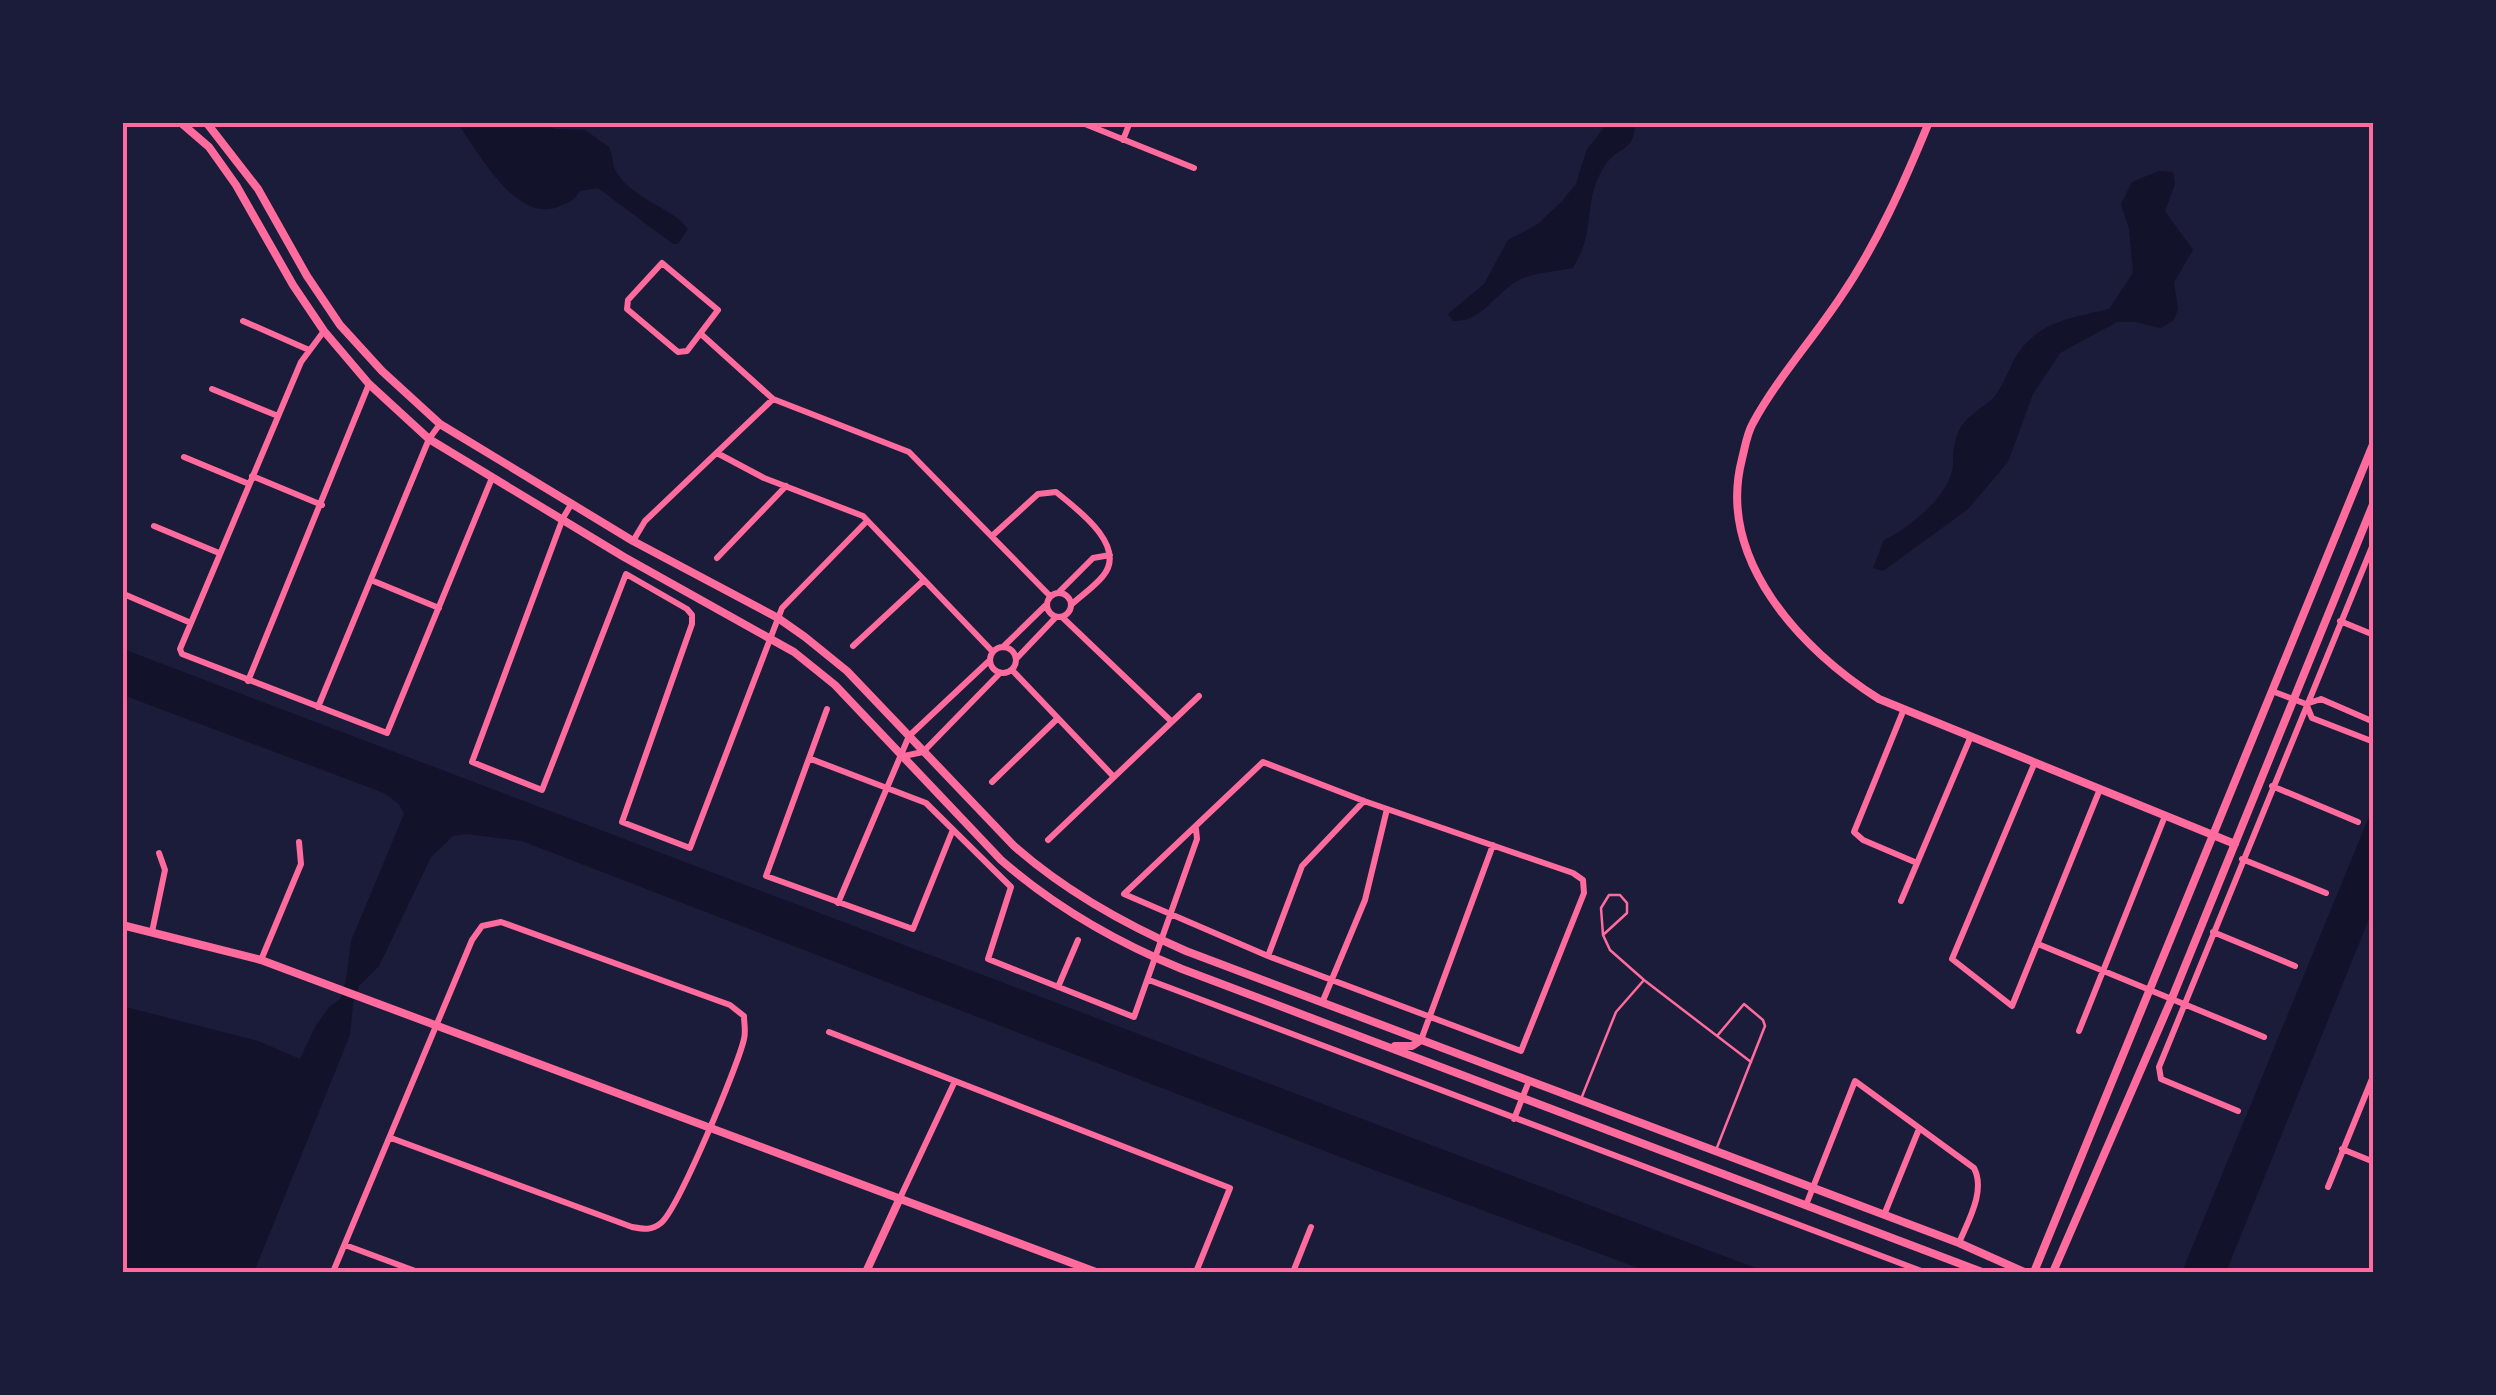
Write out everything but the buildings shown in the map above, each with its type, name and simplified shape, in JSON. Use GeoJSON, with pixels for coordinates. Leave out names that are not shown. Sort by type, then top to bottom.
{"type":"FeatureCollection","features":[{"type":"Feature","properties":{"kind":"street"},"geometry":{"type":"LineString","coordinates":[[180,122],[208,147],[227,172],[324,332],[369,384],[429,439],[624,557],[770,637],[835,685],[1001,860],[1028,884],[1084,922],[1156,958],[1982,1272]]}},
{"type":"Feature","properties":{"kind":"street"},"geometry":{"type":"LineString","coordinates":[[206,122],[258,189],[306,276],[340,325],[382,371],[440,424],[633,540],[778,618],[848,671],[1040,869],[1094,906],[1162,940],[2024,1272]]}},
{"type":"Feature","properties":{"kind":"street"},"geometry":{"type":"LineString","coordinates":[[1080,122],[1194,168]]}},
{"type":"Feature","properties":{"kind":"street"},"geometry":{"type":"LineString","coordinates":[[1123,140],[1130,122]]}},
{"type":"Feature","properties":{"kind":"street"},"geometry":{"type":"LineString","coordinates":[[1928,122],[1896,200],[1842,296],[1751,426],[1736,498],[1744,542],[1772,600],[1813,648],[1847,678],[1904,709],[2235,844]]}},
{"type":"Feature","properties":{"kind":"street"},"geometry":{"type":"LineString","coordinates":[[666,264],[717,307],[718,313],[701,334],[687,351],[678,352],[627,309],[628,300],[658,265],[666,264]]}},
{"type":"Feature","properties":{"kind":"street"},"geometry":{"type":"LineString","coordinates":[[243,321],[308,350]]}},
{"type":"Feature","properties":{"kind":"street"},"geometry":{"type":"LineString","coordinates":[[324,332],[308,350],[278,416],[180,648],[182,654],[387,733],[492,478]]}},
{"type":"Feature","properties":{"kind":"street"},"geometry":{"type":"LineString","coordinates":[[701,334],[773,399],[909,452],[1052,597],[1070,598],[1070,612],[1059,617],[1016,659],[1012,670]]}},
{"type":"Feature","properties":{"kind":"street"},"geometry":{"type":"LineString","coordinates":[[248,681],[369,384]]}},
{"type":"Feature","properties":{"kind":"street"},"geometry":{"type":"LineString","coordinates":[[212,389],[278,416]]}},
{"type":"Feature","properties":{"kind":"street"},"geometry":{"type":"LineString","coordinates":[[633,540],[645,520],[773,399]]}},
{"type":"Feature","properties":{"kind":"street"},"geometry":{"type":"LineString","coordinates":[[318,707],[429,439],[440,424]]}},
{"type":"Feature","properties":{"kind":"street"},"geometry":{"type":"LineString","coordinates":[[2034,1272],[2374,442]]}},
{"type":"Feature","properties":{"kind":"street"},"geometry":{"type":"LineString","coordinates":[[717,453],[868,521],[992,656],[994,670],[1000,673]]}},
{"type":"Feature","properties":{"kind":"street"},"geometry":{"type":"LineString","coordinates":[[184,457],[322,505]]}},
{"type":"Feature","properties":{"kind":"street"},"geometry":{"type":"LineString","coordinates":[[717,558],[786,486]]}},
{"type":"Feature","properties":{"kind":"street"},"geometry":{"type":"LineString","coordinates":[[992,536],[1038,494],[1056,492],[1100,534],[1110,555],[1106,573],[1072,604]]}},
{"type":"Feature","properties":{"kind":"street"},"geometry":{"type":"LineString","coordinates":[[573,502],[563,518],[472,762],[542,790],[626,574],[688,609],[692,624],[622,822],[690,848],[782,608],[868,521]]}},
{"type":"Feature","properties":{"kind":"street"},"geometry":{"type":"LineString","coordinates":[[2053,1272],[2172,998],[2374,502]]}},
{"type":"Feature","properties":{"kind":"street"},"geometry":{"type":"LineString","coordinates":[[154,526],[220,553]]}},
{"type":"Feature","properties":{"kind":"street"},"geometry":{"type":"LineString","coordinates":[[2238,1111],[2161,1080],[2159,1067],[2373,547]]}},
{"type":"Feature","properties":{"kind":"street"},"geometry":{"type":"LineString","coordinates":[[838,903],[909,736],[1094,558],[1110,555]]}},
{"type":"Feature","properties":{"kind":"street"},"geometry":{"type":"LineString","coordinates":[[371,580],[439,608]]}},
{"type":"Feature","properties":{"kind":"street"},"geometry":{"type":"LineString","coordinates":[[853,646],[924,580]]}},
{"type":"Feature","properties":{"kind":"street"},"geometry":{"type":"LineString","coordinates":[[126,594],[191,622]]}},
{"type":"Feature","properties":{"kind":"street"},"geometry":{"type":"LineString","coordinates":[[1052,597],[1049,612],[1172,722]]}},
{"type":"Feature","properties":{"kind":"street"},"geometry":{"type":"LineString","coordinates":[[2340,621],[2374,635]]}},
{"type":"Feature","properties":{"kind":"street"},"geometry":{"type":"LineString","coordinates":[[1003,648],[1012,651],[1016,659]]}},
{"type":"Feature","properties":{"kind":"street"},"geometry":{"type":"LineString","coordinates":[[902,756],[924,752],[1000,673],[1012,670]]}},
{"type":"Feature","properties":{"kind":"street"},"geometry":{"type":"LineString","coordinates":[[1012,670],[1114,778]]}},
{"type":"Feature","properties":{"kind":"street"},"geometry":{"type":"LineString","coordinates":[[2272,690],[2306,704],[2321,699],[2374,722]]}},
{"type":"Feature","properties":{"kind":"street"},"geometry":{"type":"LineString","coordinates":[[1048,840],[1199,696]]}},
{"type":"Feature","properties":{"kind":"street"},"geometry":{"type":"LineString","coordinates":[[2306,704],[2312,718],[2374,742]]}},
{"type":"Feature","properties":{"kind":"street"},"geometry":{"type":"LineString","coordinates":[[828,709],[766,876],[914,929],[952,832]]}},
{"type":"Feature","properties":{"kind":"street"},"geometry":{"type":"LineString","coordinates":[[1904,709],[1854,832],[1917,863]]}},
{"type":"Feature","properties":{"kind":"street"},"geometry":{"type":"LineString","coordinates":[[992,782],[1057,719]]}},
{"type":"Feature","properties":{"kind":"street"},"geometry":{"type":"LineString","coordinates":[[1901,902],[1971,736]]}},
{"type":"Feature","properties":{"kind":"street"},"geometry":{"type":"LineString","coordinates":[[811,760],[926,803],[1010,887],[988,959],[1134,1017],[1197,840],[1196,829]]}},
{"type":"Feature","properties":{"kind":"street"},"geometry":{"type":"LineString","coordinates":[[1263,762],[1364,802],[1493,844],[1584,880],[1584,893],[1522,1051],[1268,956],[1124,894],[1263,762]]}},
{"type":"Feature","properties":{"kind":"street"},"geometry":{"type":"LineString","coordinates":[[2035,762],[1952,959],[2012,1006],[2100,789]]}},
{"type":"Feature","properties":{"kind":"street"},"geometry":{"type":"LineString","coordinates":[[2272,786],[2358,822]]}},
{"type":"Feature","properties":{"kind":"street"},"geometry":{"type":"LineString","coordinates":[[1268,956],[1302,866],[1364,802]]}},
{"type":"Feature","properties":{"kind":"street"},"geometry":{"type":"LineString","coordinates":[[1322,1002],[1364,900],[1387,809]]}},
{"type":"Feature","properties":{"kind":"street"},"geometry":{"type":"LineString","coordinates":[[2079,1030],[2165,816]]}},
{"type":"Feature","properties":{"kind":"street"},"geometry":{"type":"LineString","coordinates":[[261,960],[301,864],[299,842]]}},
{"type":"Feature","properties":{"kind":"street"},"geometry":{"type":"LineString","coordinates":[[1385,1046],[1412,1046],[1421,1040],[1493,844]]}},
{"type":"Feature","properties":{"kind":"street"},"geometry":{"type":"LineString","coordinates":[[152,932],[165,870],[160,853]]}},
{"type":"Feature","properties":{"kind":"street"},"geometry":{"type":"LineString","coordinates":[[2242,859],[2326,894]]}},
{"type":"Feature","properties":{"kind":"street"},"geometry":{"type":"LineString","coordinates":[[334,1272],[472,940],[482,926],[500,922],[730,1005],[744,1016],[745,1037],[710,1126],[670,1211],[648,1230],[391,1138]]}},
{"type":"Feature","properties":{"kind":"street"},"geometry":{"type":"LineString","coordinates":[[122,925],[261,960],[1096,1272]]}},
{"type":"Feature","properties":{"kind":"street"},"geometry":{"type":"LineString","coordinates":[[2213,932],[2295,966]]}},
{"type":"Feature","properties":{"kind":"street"},"geometry":{"type":"LineString","coordinates":[[1058,987],[1078,940]]}},
{"type":"Feature","properties":{"kind":"street"},"geometry":{"type":"LineString","coordinates":[[2038,944],[2264,1037]]}},
{"type":"Feature","properties":{"kind":"street"},"geometry":{"type":"LineString","coordinates":[[1149,980],[1924,1272]]}},
{"type":"Feature","properties":{"kind":"street"},"geometry":{"type":"LineString","coordinates":[[829,1032],[1230,1188],[1196,1272]]}},
{"type":"Feature","properties":{"kind":"street"},"geometry":{"type":"LineString","coordinates":[[2328,1187],[2374,1074]]}},
{"type":"Feature","properties":{"kind":"street"},"geometry":{"type":"LineString","coordinates":[[866,1272],[955,1081]]}},
{"type":"Feature","properties":{"kind":"street"},"geometry":{"type":"LineString","coordinates":[[1514,1119],[1529,1081]]}},
{"type":"Feature","properties":{"kind":"street"},"geometry":{"type":"LineString","coordinates":[[1806,1205],[1855,1081],[1974,1168],[1979,1191],[1959,1244]]}},
{"type":"Feature","properties":{"kind":"street"},"geometry":{"type":"LineString","coordinates":[[1884,1215],[1919,1129]]}},
{"type":"Feature","properties":{"kind":"street"},"geometry":{"type":"LineString","coordinates":[[2342,1150],[2374,1162]]}},
{"type":"Feature","properties":{"kind":"street"},"geometry":{"type":"LineString","coordinates":[[1293,1272],[1311,1226]]}},
{"type":"Feature","properties":{"kind":"street"},"geometry":{"type":"LineString","coordinates":[[345,1245],[418,1272]]}},
{"type":"Feature","properties":{"kind":"lane"},"geometry":{"type":"LineString","coordinates":[[1604,935],[1627,913],[1627,903],[1620,896],[1609,896],[1602,903],[1604,935],[1610,950],[1751,1062]]}},
{"type":"Feature","properties":{"kind":"lane"},"geometry":{"type":"LineString","coordinates":[[1581,1100],[1616,1012],[1644,980]]}},
{"type":"Feature","properties":{"kind":"lane"},"geometry":{"type":"LineString","coordinates":[[1716,1151],[1765,1026],[1764,1020],[1744,1004],[1717,1036]]}},
{"type":"Feature","properties":{"kind":"shaded area"},"geometry":{"type":"Polygon","coordinates":[[[457,123],[539,123],[555,129],[585,130],[609,147],[623,181],[688,229],[678,244],[673,244],[598,188],[580,191],[562,205],[546,209],[530,206],[501,184],[457,123]]]}},
{"type":"Feature","properties":{"kind":"shaded area"},"geometry":{"type":"Polygon","coordinates":[[[1608,123],[1635,123],[1634,132],[1629,144],[1611,158],[1599,175],[1586,237],[1573,268],[1526,277],[1474,316],[1453,321],[1448,314],[1484,284],[1508,240],[1538,224],[1576,184],[1587,149],[1608,123]]]}},
{"type":"Feature","properties":{"kind":"shaded area"},"geometry":{"type":"Polygon","coordinates":[[[2159,171],[2173,172],[2175,184],[2165,211],[2193,250],[2174,282],[2178,309],[2174,320],[2161,328],[2117,322],[2060,353],[2033,394],[2008,462],[1968,509],[1883,571],[1873,568],[1884,540],[1917,519],[1938,498],[1951,475],[1959,431],[1995,396],[2030,339],[2050,326],[2109,309],[2133,273],[2129,229],[2121,204],[2132,182],[2159,171]]]}},
{"type":"Feature","properties":{"kind":"shaded area"},"geometry":{"type":"Polygon","coordinates":[[[123,649],[1766,1272],[1649,1272],[522,841],[466,834],[453,836],[431,857],[379,966],[359,986],[350,1035],[254,1272],[123,1272],[122,1006],[258,1041],[300,1059],[315,1027],[340,999],[351,941],[404,814],[399,804],[384,793],[123,695],[123,649]]]}},
{"type":"Feature","properties":{"kind":"shaded area"},"geometry":{"type":"Polygon","coordinates":[[[2373,807],[2373,909],[2226,1272],[2182,1272],[2373,807]]]}}]}
